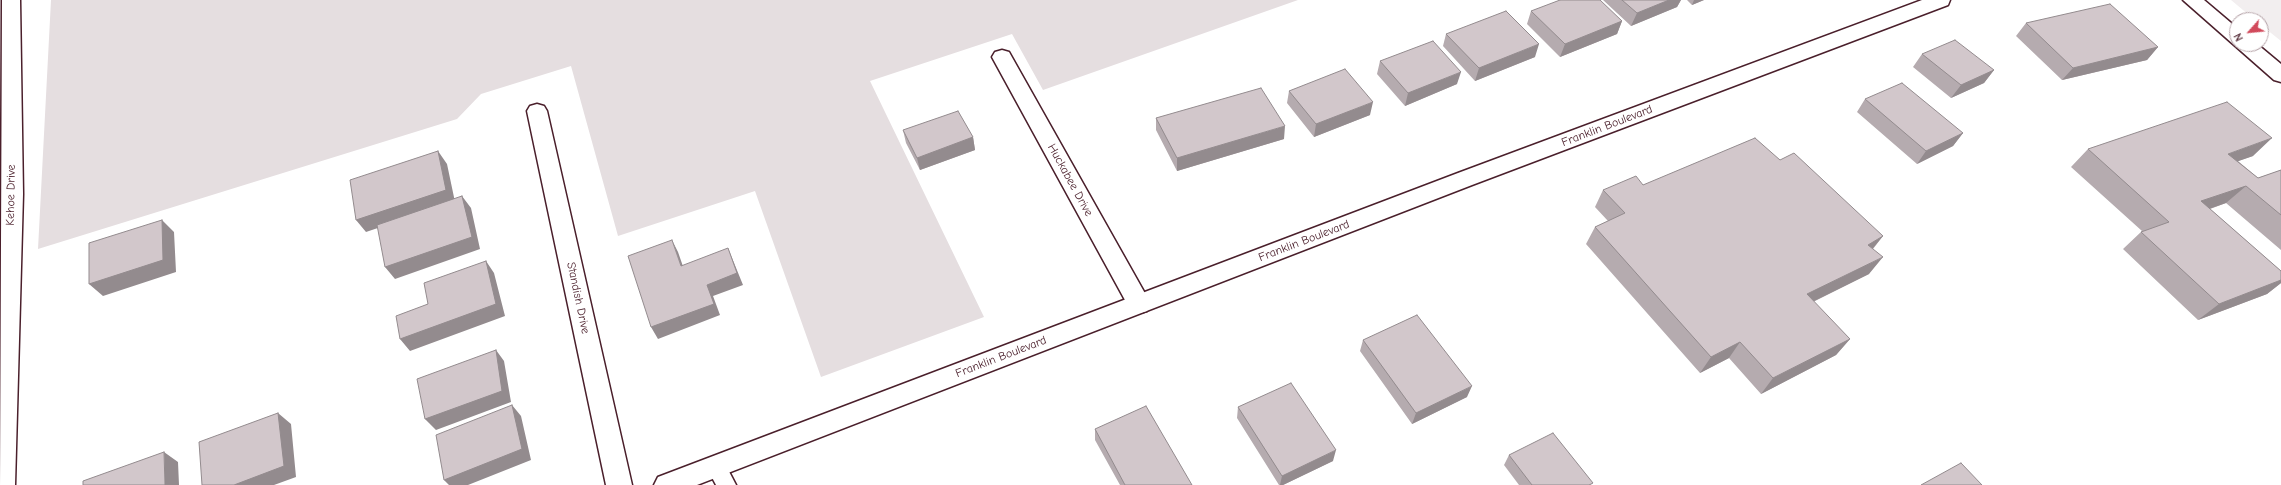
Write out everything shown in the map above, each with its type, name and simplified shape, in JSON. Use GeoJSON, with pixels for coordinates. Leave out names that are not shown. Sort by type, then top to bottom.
{"type":"FeatureCollection","features":[{"type":"Feature","properties":{"kind":"street","name":"Kehoe Drive"},"geometry":{"type":"LineString","coordinates":[[2,485],[12,194],[11,0]]}},
{"type":"Feature","properties":{"kind":"street","name":"Franklin Boulevard"},"geometry":{"type":"LineString","coordinates":[[668,485],[721,476],[1139,304],[1941,0]]}},
{"type":"Feature","properties":{"kind":"street"},"geometry":{"type":"LineString","coordinates":[[2192,0],[2229,31]]}},
{"type":"Feature","properties":{"kind":"street"},"geometry":{"type":"LineString","coordinates":[[2254,52],[2281,75]]}},
{"type":"Feature","properties":{"kind":"street","name":"Huckabee Drive"},"geometry":{"type":"LineString","coordinates":[[1002,57],[1139,304]]}},
{"type":"Feature","properties":{"kind":"street","name":"Standish Drive"},"geometry":{"type":"LineString","coordinates":[[537,111],[619,485]]}},
{"type":"Feature","properties":{"kind":"shaded area"},"geometry":{"type":"Polygon","coordinates":[[[51,0],[1298,0],[1043,90],[1012,34],[870,81],[984,317],[821,377],[755,191],[618,236],[571,66],[481,94],[457,119],[38,249],[51,0]]]}},
{"type":"Feature","properties":{"kind":"shaded area"},"geometry":{"type":"Polygon","coordinates":[[[2231,0],[2281,0],[2281,41],[2269,31],[2269,12],[2245,12],[2231,0]]]}},
{"type":"Feature","properties":{"kind":"building"},"geometry":{"type":"Polygon","coordinates":[[[1560,0],[1600,0],[1622,21],[1565,44],[1531,11],[1560,0]]]}},
{"type":"Feature","properties":{"kind":"building"},"geometry":{"type":"Polygon","coordinates":[[[1622,0],[1669,0],[1637,13],[1622,0]]]}},
{"type":"Feature","properties":{"kind":"building"},"geometry":{"type":"Polygon","coordinates":[[[2110,4],[2158,47],[2073,68],[2026,23],[2110,4]]]}},
{"type":"Feature","properties":{"kind":"building"},"geometry":{"type":"Polygon","coordinates":[[[1506,11],[1539,44],[1479,68],[1446,34],[1506,11]]]}},
{"type":"Feature","properties":{"kind":"building"},"geometry":{"type":"Polygon","coordinates":[[[1955,40],[1994,70],[1961,85],[1922,54],[1955,40]]]}},
{"type":"Feature","properties":{"kind":"building"},"geometry":{"type":"Polygon","coordinates":[[[1433,41],[1461,72],[1408,93],[1380,61],[1433,41]]]}},
{"type":"Feature","properties":{"kind":"building"},"geometry":{"type":"Polygon","coordinates":[[[1345,69],[1373,102],[1316,124],[1289,91],[1345,69]]]}},
{"type":"Feature","properties":{"kind":"building"},"geometry":{"type":"Polygon","coordinates":[[[1902,83],[1963,133],[1926,151],[1865,99],[1902,83]]]}},
{"type":"Feature","properties":{"kind":"building"},"geometry":{"type":"Polygon","coordinates":[[[1261,88],[1285,126],[1177,158],[1156,118],[1261,88]]]}},
{"type":"Feature","properties":{"kind":"building"},"geometry":{"type":"Polygon","coordinates":[[[2227,102],[2272,138],[2228,154],[2258,178],[2281,170],[2281,215],[2246,186],[2201,201],[2281,271],[2281,280],[2219,304],[2141,232],[2169,222],[2088,149],[2227,102]]]}},
{"type":"Feature","properties":{"kind":"building"},"geometry":{"type":"Polygon","coordinates":[[[958,111],[973,137],[917,158],[903,130],[958,111]]]}},
{"type":"Feature","properties":{"kind":"building"},"geometry":{"type":"Polygon","coordinates":[[[1755,138],[1780,160],[1794,153],[1883,236],[1868,245],[1883,257],[1807,294],[1850,339],[1773,378],[1740,342],[1711,357],[1595,227],[1625,213],[1603,190],[1636,176],[1643,185],[1755,138]]]}},
{"type":"Feature","properties":{"kind":"building"},"geometry":{"type":"Polygon","coordinates":[[[438,151],[446,190],[356,220],[350,180],[438,151]]]}},
{"type":"Feature","properties":{"kind":"building"},"geometry":{"type":"Polygon","coordinates":[[[462,196],[472,237],[385,267],[377,225],[462,196]]]}},
{"type":"Feature","properties":{"kind":"building"},"geometry":{"type":"Polygon","coordinates":[[[162,220],[163,260],[89,284],[89,243],[162,220]]]}},
{"type":"Feature","properties":{"kind":"building"},"geometry":{"type":"Polygon","coordinates":[[[672,240],[681,266],[728,248],[737,273],[707,285],[714,304],[651,327],[628,256],[672,240]]]}},
{"type":"Feature","properties":{"kind":"building"},"geometry":{"type":"Polygon","coordinates":[[[486,261],[496,304],[400,339],[396,316],[428,304],[424,283],[486,261]]]}},
{"type":"Feature","properties":{"kind":"building"},"geometry":{"type":"Polygon","coordinates":[[[1417,315],[1472,386],[1416,413],[1363,340],[1417,315]]]}},
{"type":"Feature","properties":{"kind":"building"},"geometry":{"type":"Polygon","coordinates":[[[496,350],[502,391],[425,419],[417,379],[496,350]]]}},
{"type":"Feature","properties":{"kind":"building"},"geometry":{"type":"Polygon","coordinates":[[[1291,383],[1336,450],[1282,476],[1238,407],[1291,383]]]}},
{"type":"Feature","properties":{"kind":"building"},"geometry":{"type":"Polygon","coordinates":[[[512,405],[522,449],[444,480],[436,435],[512,405]]]}},
{"type":"Feature","properties":{"kind":"building"},"geometry":{"type":"Polygon","coordinates":[[[1146,406],[1192,485],[1125,485],[1095,429],[1146,406]]]}},
{"type":"Feature","properties":{"kind":"building"},"geometry":{"type":"Polygon","coordinates":[[[278,413],[284,466],[234,485],[202,485],[199,442],[278,413]]]}},
{"type":"Feature","properties":{"kind":"building"},"geometry":{"type":"Polygon","coordinates":[[[1553,433],[1593,483],[1589,485],[1532,485],[1509,455],[1553,433]]]}},
{"type":"Feature","properties":{"kind":"building"},"geometry":{"type":"Polygon","coordinates":[[[164,452],[165,485],[83,485],[83,481],[164,452]]]}},
{"type":"Feature","properties":{"kind":"building"},"geometry":{"type":"Polygon","coordinates":[[[1961,463],[1982,485],[1921,485],[1961,463]]]}}]}
